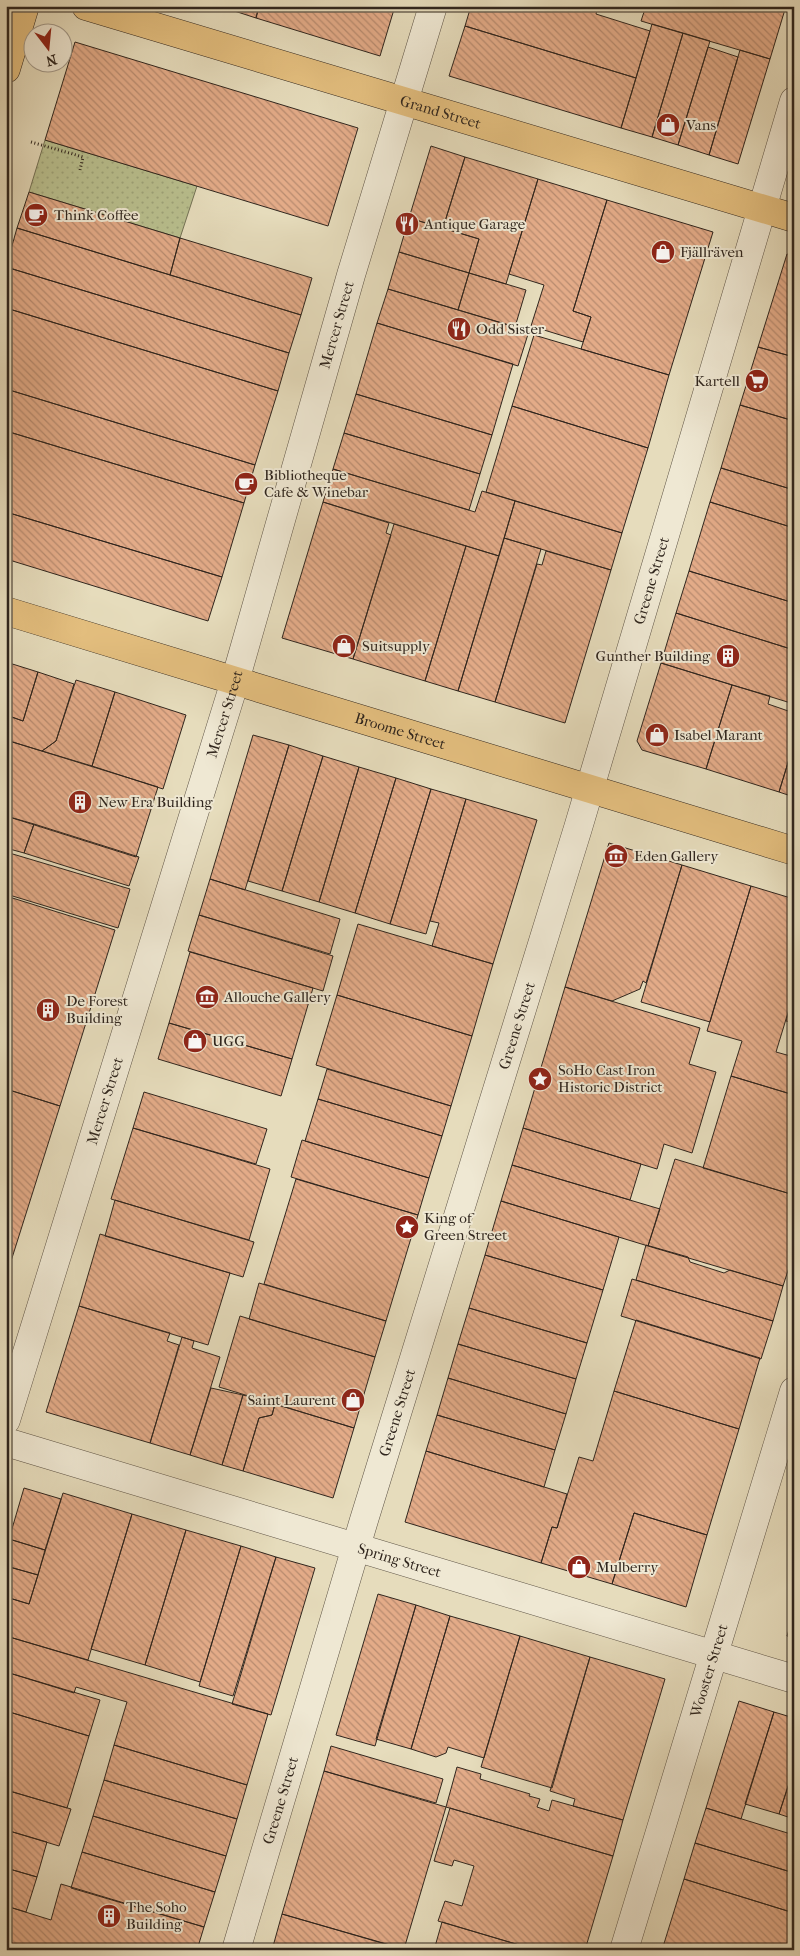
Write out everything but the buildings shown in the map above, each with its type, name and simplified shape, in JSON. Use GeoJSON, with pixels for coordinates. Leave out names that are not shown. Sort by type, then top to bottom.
{"type":"FeatureCollection","features":[{"type":"Feature","properties":{"kind":"main road"},"geometry":{"type":"LineString","coordinates":[[6,69],[25,6]]}},
{"type":"Feature","properties":{"kind":"main road","name":"Grand Street"},"geometry":{"type":"LineString","coordinates":[[86,6],[794,218]]}},
{"type":"Feature","properties":{"kind":"main road","name":"Broome Street"},"geometry":{"type":"LineString","coordinates":[[6,611],[794,851]]}},
{"type":"Feature","properties":{"kind":"street","name":"Mercer Street"},"geometry":{"type":"LineString","coordinates":[[6,1420],[235,681],[351,275],[433,6]]}},
{"type":"Feature","properties":{"kind":"street","name":"Greene Street"},"geometry":{"type":"LineString","coordinates":[[236,1950],[356,1548],[590,789],[760,207],[794,101]]}},
{"type":"Feature","properties":{"kind":"street","name":"Wooster Street"},"geometry":{"type":"LineString","coordinates":[[624,1950],[712,1655],[794,1391]]}},
{"type":"Feature","properties":{"kind":"street","name":"Spring Street"},"geometry":{"type":"LineString","coordinates":[[6,1442],[794,1679]]}},
{"type":"Feature","properties":{"kind":"path"},"geometry":{"type":"LineString","coordinates":[[31,142],[83,157],[80,170]]}},
{"type":"Feature","properties":{"kind":"green space"},"geometry":{"type":"Polygon","coordinates":[[[45,140],[197,186],[180,238],[29,192],[45,140]]]}},
{"type":"Feature","properties":{"kind":"place","name":"Vans"},"geometry":{"type":"Point","coordinates":[668,125]}},
{"type":"Feature","properties":{"kind":"place","name":"Think Coffee"},"geometry":{"type":"Point","coordinates":[36,215]}},
{"type":"Feature","properties":{"kind":"place","name":"Antique Garage"},"geometry":{"type":"Point","coordinates":[407,224]}},
{"type":"Feature","properties":{"kind":"place","name":"Fjällräven"},"geometry":{"type":"Point","coordinates":[663,252]}},
{"type":"Feature","properties":{"kind":"place","name":"Odd Sister"},"geometry":{"type":"Point","coordinates":[459,329]}},
{"type":"Feature","properties":{"kind":"place","name":"Kartell"},"geometry":{"type":"Point","coordinates":[757,381]}},
{"type":"Feature","properties":{"kind":"place","name":"Bibliotheque Cafe & Winebar"},"geometry":{"type":"Point","coordinates":[246,484]}},
{"type":"Feature","properties":{"kind":"place","name":"Suitsupply"},"geometry":{"type":"Point","coordinates":[344,646]}},
{"type":"Feature","properties":{"kind":"place","name":"Gunther Building"},"geometry":{"type":"Point","coordinates":[728,656]}},
{"type":"Feature","properties":{"kind":"place","name":"Isabel Marant"},"geometry":{"type":"Point","coordinates":[657,735]}},
{"type":"Feature","properties":{"kind":"place","name":"New Era Building"},"geometry":{"type":"Point","coordinates":[80,802]}},
{"type":"Feature","properties":{"kind":"place","name":"Eden Gallery"},"geometry":{"type":"Point","coordinates":[616,856]}},
{"type":"Feature","properties":{"kind":"place","name":"Allouche Gallery"},"geometry":{"type":"Point","coordinates":[207,997]}},
{"type":"Feature","properties":{"kind":"place","name":"De Forest Building"},"geometry":{"type":"Point","coordinates":[48,1010]}},
{"type":"Feature","properties":{"kind":"place","name":"UGG"},"geometry":{"type":"Point","coordinates":[195,1041]}},
{"type":"Feature","properties":{"kind":"place","name":"SoHo Cast Iron Historic District"},"geometry":{"type":"Point","coordinates":[540,1079]}},
{"type":"Feature","properties":{"kind":"place","name":"King of Green Street"},"geometry":{"type":"Point","coordinates":[407,1227]}},
{"type":"Feature","properties":{"kind":"place","name":"Saint Laurent"},"geometry":{"type":"Point","coordinates":[353,1400]}},
{"type":"Feature","properties":{"kind":"place","name":"Mulberry"},"geometry":{"type":"Point","coordinates":[579,1567]}},
{"type":"Feature","properties":{"kind":"place","name":"The Soho Building"},"geometry":{"type":"Point","coordinates":[109,1916]}}]}
